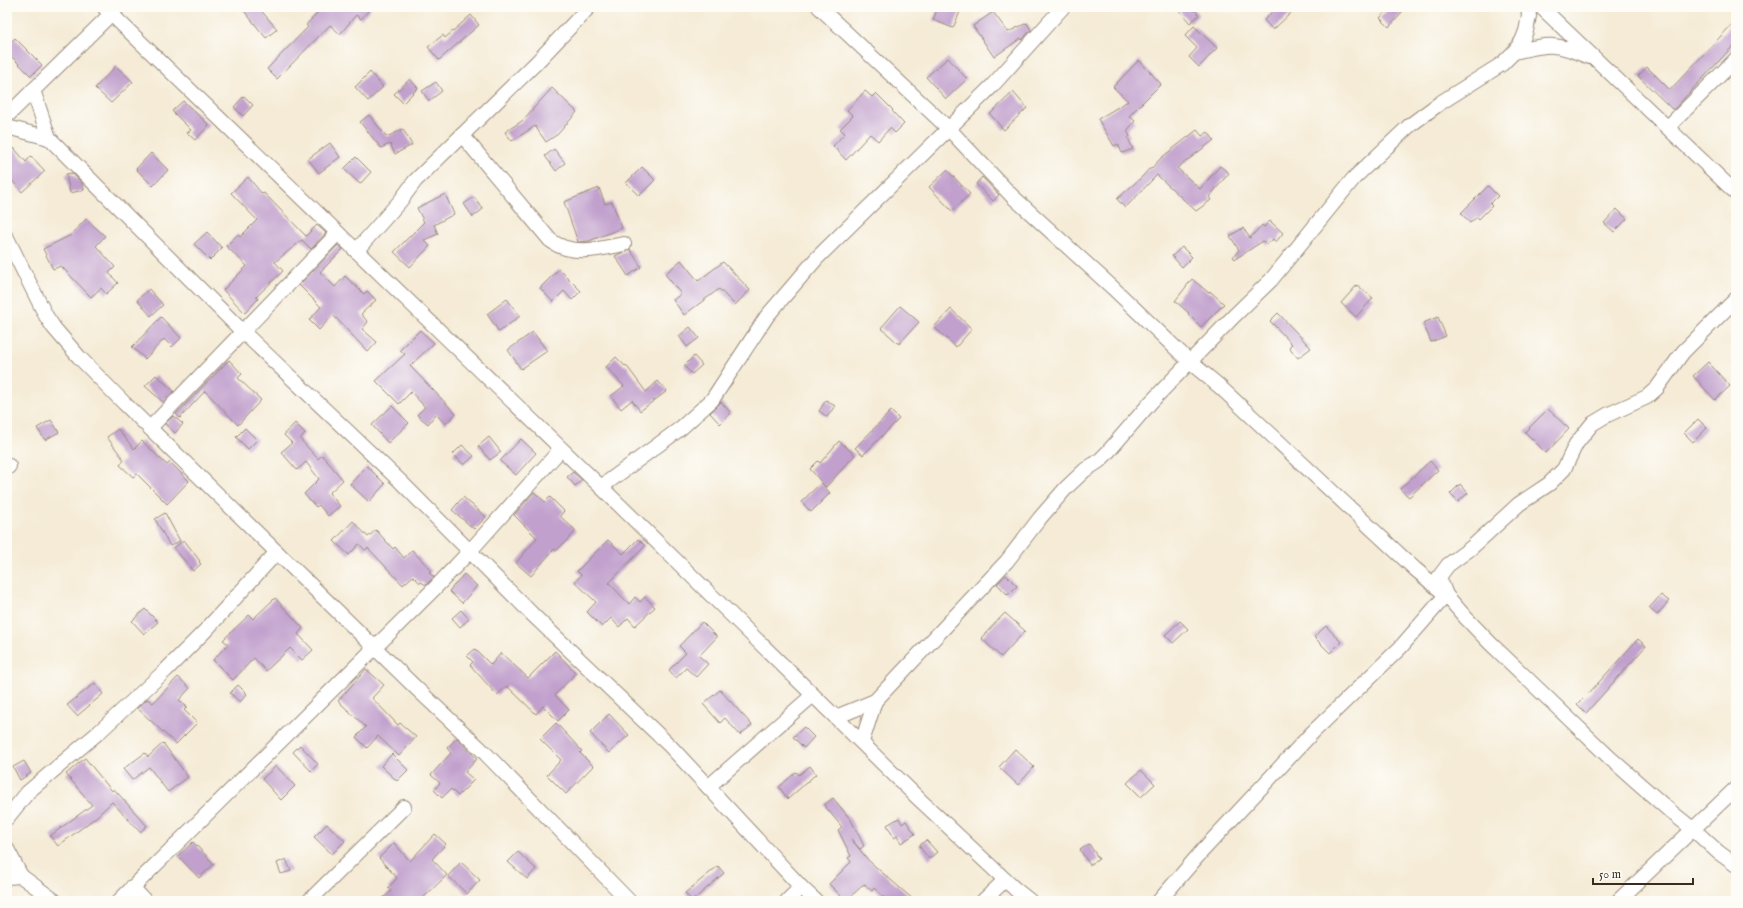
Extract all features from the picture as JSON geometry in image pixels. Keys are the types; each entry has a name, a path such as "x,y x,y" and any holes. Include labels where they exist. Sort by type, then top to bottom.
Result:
{"street":[{"path":"356,251 401,200 415,181 536,63 589,7"},
{"path":"819,7 948,128 1012,196 1415,569 1446,595 1490,643 1610,758 1718,852 1736,865"},
{"path":"601,487 681,428 712,400 767,316 817,258 992,86 1062,7"},
{"path":"836,717 875,701 1002,566 1066,488 1085,470 1107,454 1151,402 1271,280 1354,178 1395,138 1440,103 1502,64 1514,52 1526,31 1529,16 1528,7"},
{"path":"1542,7 1736,194"},
{"path":"7,116 111,9 356,251 601,487 813,695 1005,880 1030,901"},
{"path":"1514,52 1535,47 1556,45 1597,60"},
{"path":"1668,127 1736,60"},
{"path":"33,90 49,138 243,332 321,404 534,616 670,746 801,887 816,901"},
{"path":"7,127 49,138"},
{"path":"462,135 550,240 558,247 566,250 599,250 624,244"},
{"path":"150,428 338,233"},
{"path":"7,238 34,293 54,328 79,357 526,794 629,901"},
{"path":"1446,595 1439,577 1448,565 1471,548 1519,504 1549,484 1564,469 1576,444 1592,424 1607,415 1647,397 1657,388 1683,352 1736,299"},
{"path":"119,901 470,551 561,449"},
{"path":"7,818 28,792 99,732 166,670 205,631 277,552"},
{"path":"1159,901 1203,850 1312,733 1400,648 1446,595"},
{"path":"708,787 813,695"},
{"path":"862,742 875,701"},
{"path":"1618,901 1694,830 1736,788"},
{"path":"309,901 404,807"},
{"path":"7,849 14,876 55,901"},
{"path":"983,901 1005,880"},
{"path":"132,887 145,901"},
{"path":"787,901 801,887"}],"building":[{"path":"241,7 258,7 277,29 266,38"},
{"path":"323,7 372,7 361,19 356,15 340,34 330,25 277,79 267,69 308,27 306,25"},
{"path":"938,7 962,7 953,28 933,20"},
{"path":"1176,7 1192,7 1199,15 1190,23"},
{"path":"1277,7 1297,7 1273,30 1264,20"},
{"path":"1390,7 1395,7 1402,13 1389,27 1380,18"},
{"path":"993,12 1008,32 1027,23 1031,30 1022,40 1021,38 994,57 973,26"},
{"path":"471,15 479,25 439,60 428,47 443,35 445,38"},
{"path":"1736,20 1736,43 1673,110 1638,76 1647,67 1670,90"},
{"path":"1194,26 1217,48 1199,67 1189,57 1197,48 1185,36"},
{"path":"15,38 42,65 31,76 7,52 7,46"},
{"path":"948,58 967,79 946,99 926,77"},
{"path":"1139,60 1161,84 1129,116 1135,121 1127,131 1130,136 1128,138 1133,149 1122,153 1118,144 1114,146 1098,119 1128,101 1113,87"},
{"path":"116,66 133,82 111,103 95,88"},
{"path":"370,72 383,87 368,101 355,87"},
{"path":"410,79 418,88 403,103 394,94"},
{"path":"436,82 442,91 429,101 422,91"},
{"path":"552,88 577,112 558,134 546,142 535,126 512,141 505,132 522,121"},
{"path":"865,91 872,97 876,93 893,110 892,111 904,124 895,133 890,128 878,141 870,134 846,160 833,146 845,133 840,129 853,116 847,110"},
{"path":"1013,92 1027,108 1004,130 990,114"},
{"path":"244,96 253,105 243,116 234,107"},
{"path":"183,101 209,125 195,140 187,133 191,130 172,111"},
{"path":"369,115 387,137 403,129 412,145 395,154 390,144 381,148 360,122"},
{"path":"1197,130 1202,136 1208,132 1214,140 1177,168 1200,189 1220,166 1229,173 1209,197 1211,200 1196,211 1157,175 1125,208 1117,199 1149,169 1151,169 1161,158"},
{"path":"330,143 340,157 319,173 308,159"},
{"path":"14,148 26,162 31,156 45,171 22,192 7,175 7,154"},
{"path":"554,149 565,163 556,171 545,156"},
{"path":"151,153 168,170 153,186 136,169"},
{"path":"356,157 371,172 360,184 344,169"},
{"path":"642,167 655,180 639,196 626,183"},
{"path":"947,170 970,194 952,211 929,187"},
{"path":"72,173 82,183 84,190 70,193 66,174"},
{"path":"248,177 262,194 264,193 306,236 317,225 326,233 311,249 302,240 275,262 283,271 256,297 258,299 245,313 223,290 247,266 226,246 238,234 240,237 257,220 231,193"},
{"path":"982,177 999,195 993,201 976,184"},
{"path":"1488,186 1498,196 1490,204 1492,206 1479,219 1477,217 1470,223 1461,213"},
{"path":"599,188 605,204 612,202 622,228 589,241 578,242 564,202"},
{"path":"445,194 454,214 434,225 438,234 424,240 430,246 410,267 394,252 424,222 417,208"},
{"path":"474,197 483,209 473,217 464,204"},
{"path":"1617,209 1627,219 1614,232 1604,223"},
{"path":"86,219 105,236 96,246 115,267 109,273 118,283 106,294 101,288 91,297 61,266 53,269 43,249 71,235"},
{"path":"1270,221 1283,233 1276,242 1273,239 1267,245 1263,241 1235,259 1233,257 1239,250 1230,236 1243,228 1250,238 1262,225 1264,227"},
{"path":"207,232 222,248 210,260 194,244"},
{"path":"338,245 343,249 320,272 335,287 345,276 364,294 367,291 376,300 361,314 368,322 362,329 377,342 368,352 333,315 319,330 309,320 321,307 299,285"},
{"path":"1182,247 1192,257 1182,267 1172,256"},
{"path":"630,249 641,267 628,276 615,256"},
{"path":"681,260 698,281 723,262 750,290 735,305 719,289 684,315 673,300 681,294 665,274"},
{"path":"559,269 581,291 572,300 564,291 553,302 540,288"},
{"path":"1192,279 1209,293 1210,291 1224,304 1201,327 1188,314 1189,313 1175,301"},
{"path":"1357,285 1373,298 1356,317 1341,303"},
{"path":"149,289 163,305 151,316 137,300"},
{"path":"507,299 520,316 499,332 487,314"},
{"path":"900,306 919,322 899,344 881,328"},
{"path":"951,309 972,329 956,347 934,327"},
{"path":"1278,313 1311,348 1298,358 1289,347 1292,344 1270,321"},
{"path":"161,317 181,338 172,347 164,339 145,359 132,347"},
{"path":"1438,317 1446,336 1431,342 1423,323"},
{"path":"690,327 699,338 687,347 679,336"},
{"path":"420,330 434,343 410,366 456,414 445,424 436,414 428,424 417,415 425,407 411,392 399,404 376,381 405,354 400,350"},
{"path":"533,332 547,351 521,369 508,350"},
{"path":"694,356 702,365 692,374 684,366"},
{"path":"616,357 625,366 626,365 646,392 658,381 667,391 640,411 632,400 621,409 611,396 624,386 606,367"},
{"path":"229,360 242,374 238,378 261,400 238,425 205,391 180,418 176,414"},
{"path":"1708,362 1730,386 1715,400 1693,376"},
{"path":"156,375 174,391 163,402 145,386"},
{"path":"826,400 835,406 827,417 819,411"},
{"path":"721,402 731,413 720,424 710,413"},
{"path":"392,406 409,423 388,443 372,425"},
{"path":"1548,409 1569,429 1546,453 1525,432"},
{"path":"891,411 899,419 863,455 855,448"},
{"path":"173,416 183,424 175,433 165,424"},
{"path":"1698,419 1707,428 1693,442 1684,433"},
{"path":"51,420 59,432 45,440 37,428"},
{"path":"295,423 305,433 300,439 318,459 322,455 343,480 329,493 340,506 328,516 319,505 316,507 304,494 319,479 306,462 297,470 281,452 292,443 284,435"},
{"path":"245,428 257,440 248,449 236,437"},
{"path":"118,429 134,449 142,441 167,465 170,462 189,481 167,504 137,474 133,477 120,465 124,460 107,437"},
{"path":"489,437 501,452 490,460 478,446"},
{"path":"521,439 536,453 516,475 500,461"},
{"path":"839,441 855,455 826,487 810,469 818,461 820,463"},
{"path":"462,445 474,456 464,465 453,454"},
{"path":"1430,461 1438,470 1409,497 1400,489"},
{"path":"367,466 385,484 369,502 350,484"},
{"path":"573,472 582,480 575,486 567,477"},
{"path":"821,483 830,493 811,512 801,502"},
{"path":"1460,484 1468,493 1458,502 1450,494"},
{"path":"534,492 545,502 550,497 564,511 560,516 576,531 556,551 554,549 531,576 516,563 537,538 514,515"},
{"path":"463,497 486,517 474,529 452,510"},
{"path":"165,513 180,541 170,546 155,519"},
{"path":"353,521 368,537 376,530 393,549 395,547 404,558 412,550 432,571 429,573 434,577 426,585 421,582 420,583 413,576 403,585 368,548 365,550 359,544 349,555 334,541"},
{"path":"638,539 645,546 609,583 629,604 635,597 640,602 645,597 655,607 635,626 628,618 619,627 611,618 602,627 587,612 596,602 575,582 581,575 577,571 608,540 623,554"},
{"path":"184,540 201,564 193,571 174,548"},
{"path":"464,574 477,586 462,603 449,591"},
{"path":"1006,575 1017,586 1008,595 997,584"},
{"path":"1661,595 1669,601 1657,615 1649,608"},
{"path":"275,598 303,628 298,634 313,650 302,660 290,648 266,671 254,658 233,680 213,660 228,644 223,640 249,615 253,619"},
{"path":"145,609 158,622 144,634 132,621"},
{"path":"461,610 469,619 460,627 452,618"},
{"path":"1005,613 1025,631 1001,657 981,638"},
{"path":"1180,621 1188,629 1173,643 1165,635"},
{"path":"702,622 717,637 699,656 708,664 696,677 686,668 676,678 669,670 686,653 679,646"},
{"path":"1326,626 1341,642 1330,653 1314,637"},
{"path":"1638,639 1646,646 1586,713 1577,704 1589,693"},
{"path":"475,649 491,665 501,653 528,678 555,651 576,673 555,695 569,710 558,721 543,706 536,714 507,686 497,695 470,665 473,662 467,656"},
{"path":"366,669 384,685 372,698 398,725 400,723 416,737 399,756 378,736 367,748 356,737 366,727 338,701"},
{"path":"178,677 190,688 179,700 187,707 184,710 197,723 176,744 137,708 147,699 153,703"},
{"path":"95,683 103,694 77,716 67,705"},
{"path":"238,685 247,694 240,702 230,693"},
{"path":"720,690 752,725 740,735 725,718 720,723 703,704"},
{"path":"609,714 629,735 609,753 590,733"},
{"path":"556,723 582,751 580,753 593,766 566,794 547,775 561,760 540,739"},
{"path":"804,727 814,737 804,748 793,737"},
{"path":"457,738 477,759 465,772 474,780 458,796 451,789 442,798 434,790 440,783 431,775 451,753 447,748"},
{"path":"163,743 188,777 168,792 149,767 132,780 123,769 145,753 148,757"},
{"path":"300,745 318,764 311,771 293,752"},
{"path":"1015,749 1034,767 1018,785 999,767"},
{"path":"392,754 408,770 397,781 381,766"},
{"path":"85,758 112,791 114,789 147,826 140,832 112,802 95,818 58,846 50,836 92,805 66,774"},
{"path":"24,761 31,773 20,780 13,767"},
{"path":"276,766 295,786 281,800 262,779"},
{"path":"810,766 816,774 788,799 779,787 796,772 799,775"},
{"path":"1141,770 1155,784 1141,797 1127,783"},
{"path":"833,798 851,820 864,846 860,849 851,839 869,861 915,901 888,901 874,888 872,891 864,884 846,901 829,884 851,862 848,858 851,856 838,830 842,827 824,805"},
{"path":"899,818 902,824 906,821 915,834 901,843 897,836 894,838 887,825"},
{"path":"327,824 345,841 332,854 314,837"},
{"path":"435,834 446,844 432,859 447,875 420,901 380,901 391,891 388,888 397,878 379,858 394,843 410,861"},
{"path":"926,840 937,852 929,859 919,846"},
{"path":"193,842 214,864 199,878 178,856"},
{"path":"1089,844 1099,859 1090,865 1080,850"},
{"path":"518,852 536,869 527,879 508,862"},
{"path":"286,859 291,871 281,874 277,863"},
{"path":"461,862 480,880 467,894 448,876"},
{"path":"718,866 724,873 692,901 685,893"}]}
